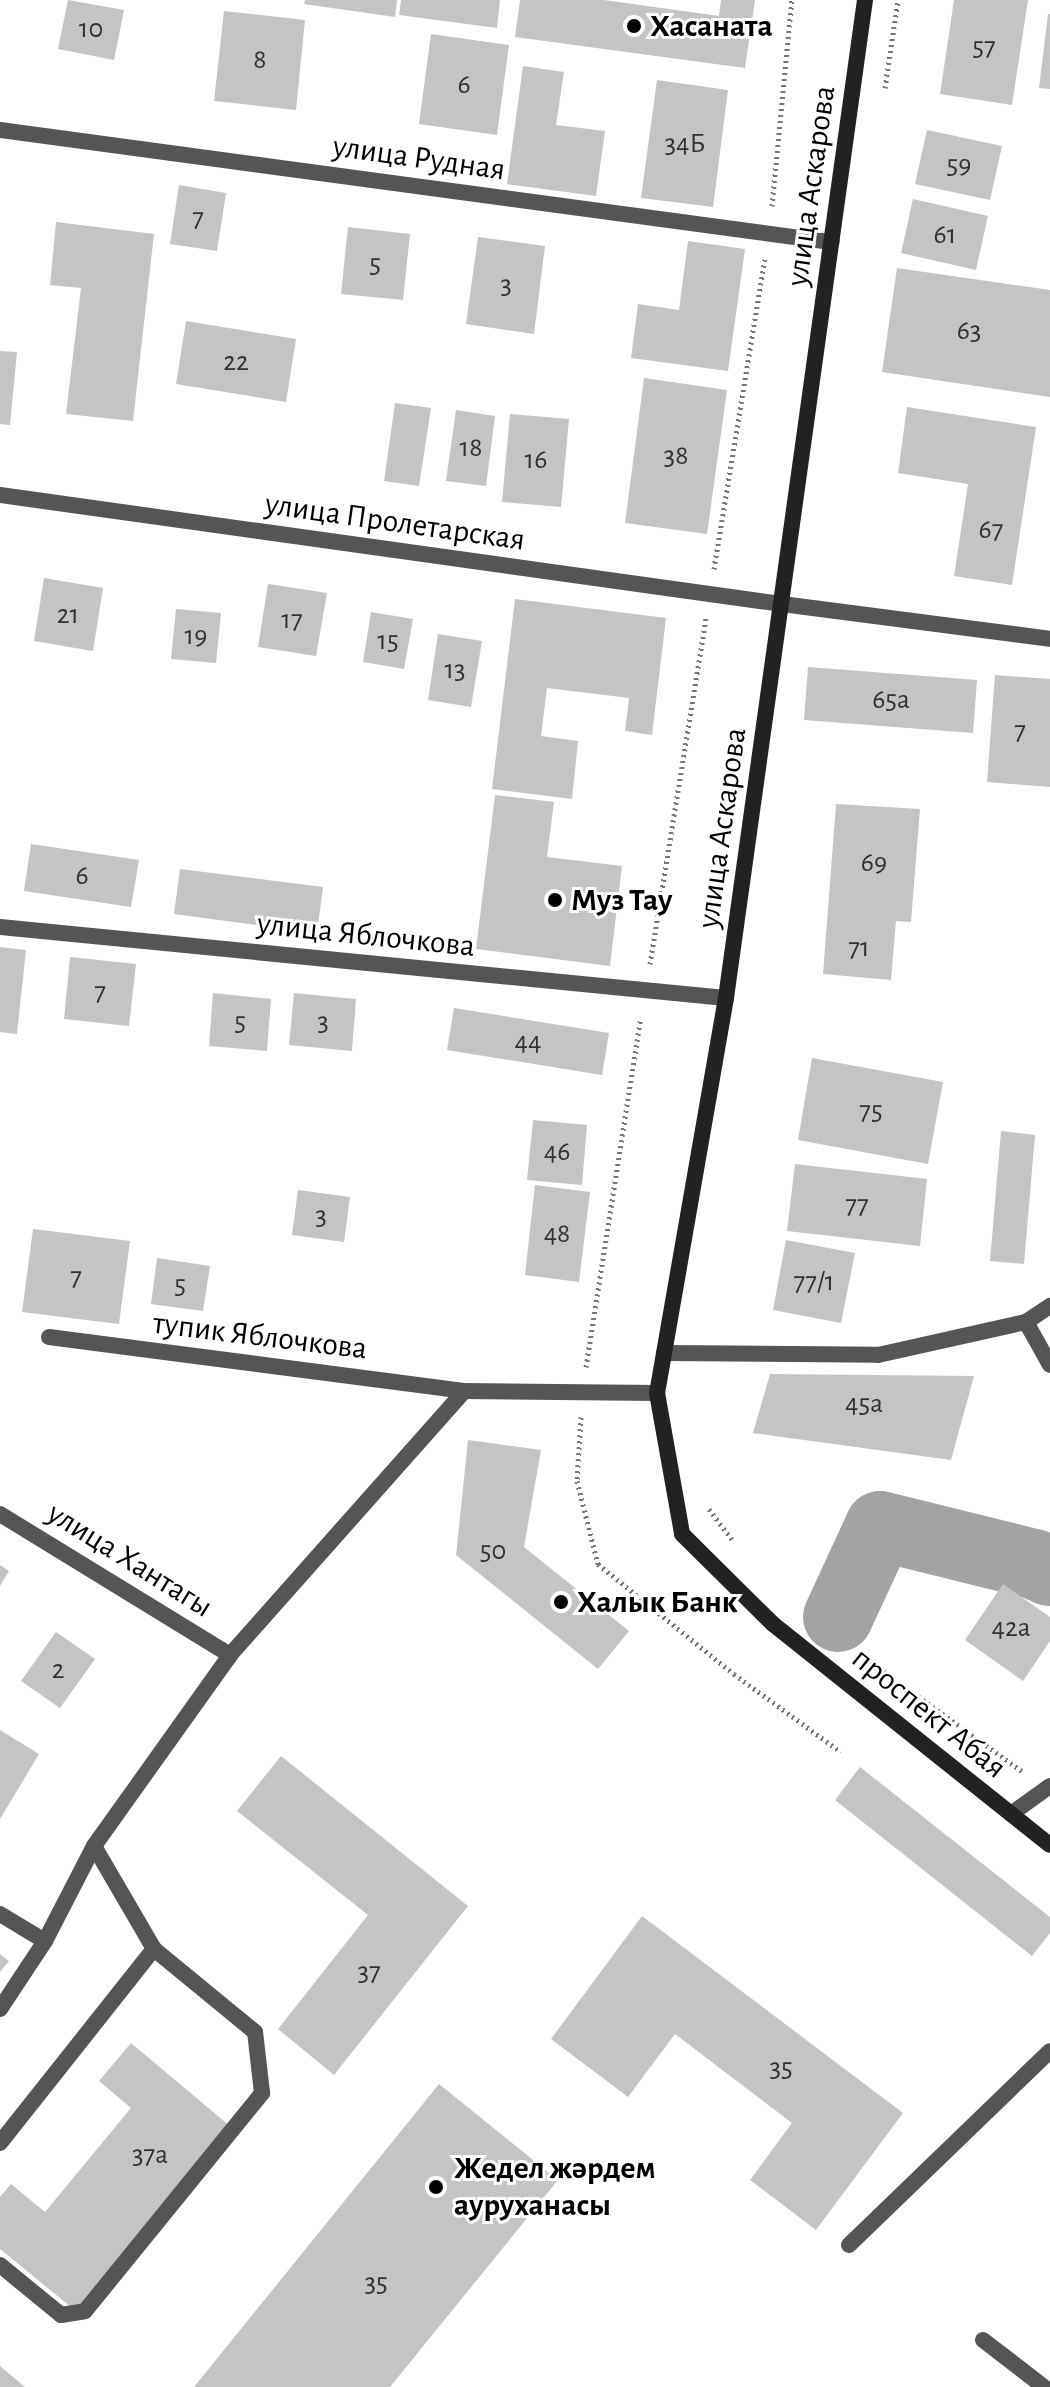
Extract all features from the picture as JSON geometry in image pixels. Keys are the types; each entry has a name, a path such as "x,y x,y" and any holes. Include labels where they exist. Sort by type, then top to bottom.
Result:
{"main road":[{"name":"улица Аскарова","path":"773,1624 682,1534 657,1393 726,998 865,0"},
{"name":"проспект Абая","path":"773,1624 1050,1845"}],"street":[{"name":"улица Рудная","path":"0,130 831,242"},
{"name":"улица Пролетарская","path":"0,495 1050,639"},
{"name":"улица Яблочкова","path":"0,927 726,998"},
{"path":"664,1353 878,1355 1026,1322 1050,1306"},
{"path":"1026,1322 1050,1365"},
{"name":"тупик Яблочкова","path":"49,1337 464,1391 657,1393"},
{"path":"0,2009 45,1941 94,1846 230,1655 464,1391"},
{"name":"улица Хантагы","path":"0,1514 230,1655"},
{"path":"1011,1814 1048,1787"},
{"path":"0,2265 61,2315 85,2311 262,2093 255,2032 154,1949 94,1846"},
{"path":"0,1914 45,1941"},
{"path":"0,2143 154,1949"},
{"path":"849,2245 1050,2051"},
{"path":"983,2340 1044,2387"}],"path":[{"path":"792,0 769,234 582,1392 577,1481 598,1564 734,1674 841,1752"},
{"path":"706,1500 711,1515 741,1550"},
{"path":"877,1667 1048,1787"}],"building":[{"path":"68,0 124,10 114,60 58,49"},
{"path":"305,0 397,0 395,17 304,4"},
{"path":"401,0 500,0 497,28 399,15"},
{"name":"Хасаната","path":"520,0 604,0 719,16 721,0 755,0 745,68 515,37"},
{"path":"954,0 1028,0 1012,105 940,94"},
{"path":"224,11 305,20 296,110 214,101"},
{"path":"1050,14 1050,89 1039,88"},
{"path":"431,34 509,45 497,135 419,124"},
{"path":"523,66 564,72 556,125 605,131 596,196 507,184"},
{"path":"657,80 728,90 713,207 641,198"},
{"path":"927,130 1002,146 990,200 915,184"},
{"path":"179,185 226,193 217,251 170,244"},
{"path":"913,199 988,216 976,270 901,253"},
{"path":"56,222 154,234 133,421 66,414 81,288 50,285"},
{"path":"348,227 410,234 403,300 341,294"},
{"path":"478,237 545,246 534,334 466,324"},
{"path":"688,241 745,249 728,371 631,358 638,304 679,310"},
{"path":"897,268 1050,290 1050,397 882,372"},
{"path":"186,321 296,339 286,402 176,384"},
{"path":"0,351 17,352 10,425 0,424"},
{"path":"644,378 727,390 707,534 625,523"},
{"path":"395,403 431,408 419,486 384,481"},
{"path":"907,407 1036,427 1012,585 954,576 968,484 898,473"},
{"path":"456,410 495,416 486,486 446,481"},
{"path":"510,414 569,419 561,507 502,502"},
{"path":"44,578 103,588 93,651 34,641"},
{"path":"268,584 327,593 316,656 258,647"},
{"path":"515,599 666,618 652,735 625,731 629,698 547,688 541,736 578,741 572,799 492,789"},
{"path":"176,609 221,613 216,663 171,659"},
{"path":"371,612 413,619 404,669 363,662"},
{"path":"438,634 482,641 471,707 428,700"},
{"path":"808,667 977,680 973,733 804,720"},
{"path":"995,675 1050,679 1050,787 987,782"},
{"path":"495,795 554,802 547,857 622,866 610,966 476,949"},
{"path":"836,804 920,809 911,922 896,921 891,980 823,974"},
{"path":"31,844 139,860 131,907 24,891"},
{"path":"180,869 323,887 317,933 174,914"},
{"path":"0,947 26,950 17,1034 0,1032"},
{"path":"70,957 136,964 129,1026 64,1019"},
{"path":"213,993 271,999 267,1051 209,1046"},
{"path":"294,993 356,999 352,1051 289,1045"},
{"path":"454,1008 609,1033 602,1075 447,1050"},
{"path":"812,1058 943,1082 928,1164 798,1140"},
{"path":"533,1120 587,1125 582,1185 527,1180"},
{"path":"1001,1131 1035,1135 1024,1264 990,1261"},
{"path":"795,1164 927,1179 920,1246 787,1231"},
{"path":"535,1185 590,1192 579,1282 525,1275"},
{"path":"298,1190 350,1197 344,1242 292,1235"},
{"path":"33,1229 130,1241 119,1324 22,1312"},
{"path":"786,1240 855,1253 841,1323 773,1310"},
{"path":"157,1258 210,1266 203,1311 151,1304"},
{"path":"770,1374 974,1376 951,1460 753,1433"},
{"path":"468,1440 541,1450 524,1547 629,1631 598,1669 456,1555"},
{"path":"0,1565 9,1571 0,1586"},
{"path":"1003,1584 1050,1617 1050,1641 1023,1681 965,1640"},
{"path":"56,1632 95,1659 60,1708 21,1681"},
{"path":"0,1730 39,1754 0,1819"},
{"path":"281,1756 468,1906 334,2075 278,2029 368,1915 237,1811"},
{"path":"860,1767 1050,1917 1050,1933 1032,1956 835,1800"},
{"path":"642,1916 903,2113 816,2230 750,2180 792,2123 675,2034 628,2097 551,2039"},
{"path":"0,1954 9,1961 0,1972"},
{"path":"131,2043 231,2127 77,2312 0,2249 0,2197 11,2184 45,2212 131,2108 99,2081"},
{"path":"439,2084 558,2180 390,2387 194,2387"},
{"path":"0,2366 25,2387 0,2387"}],"waterway":[{"path":"838,1617 880,1526 1034,1564 1050,1571"}],"place":[{"name":"Хасаната","path":"634,26"},
{"name":"Муз Тау","path":"555,900"},
{"name":"Халык Банк","path":"561,1602"},
{"name":"Жедел жәрдем ауруханасы","path":"436,2187"}]}
